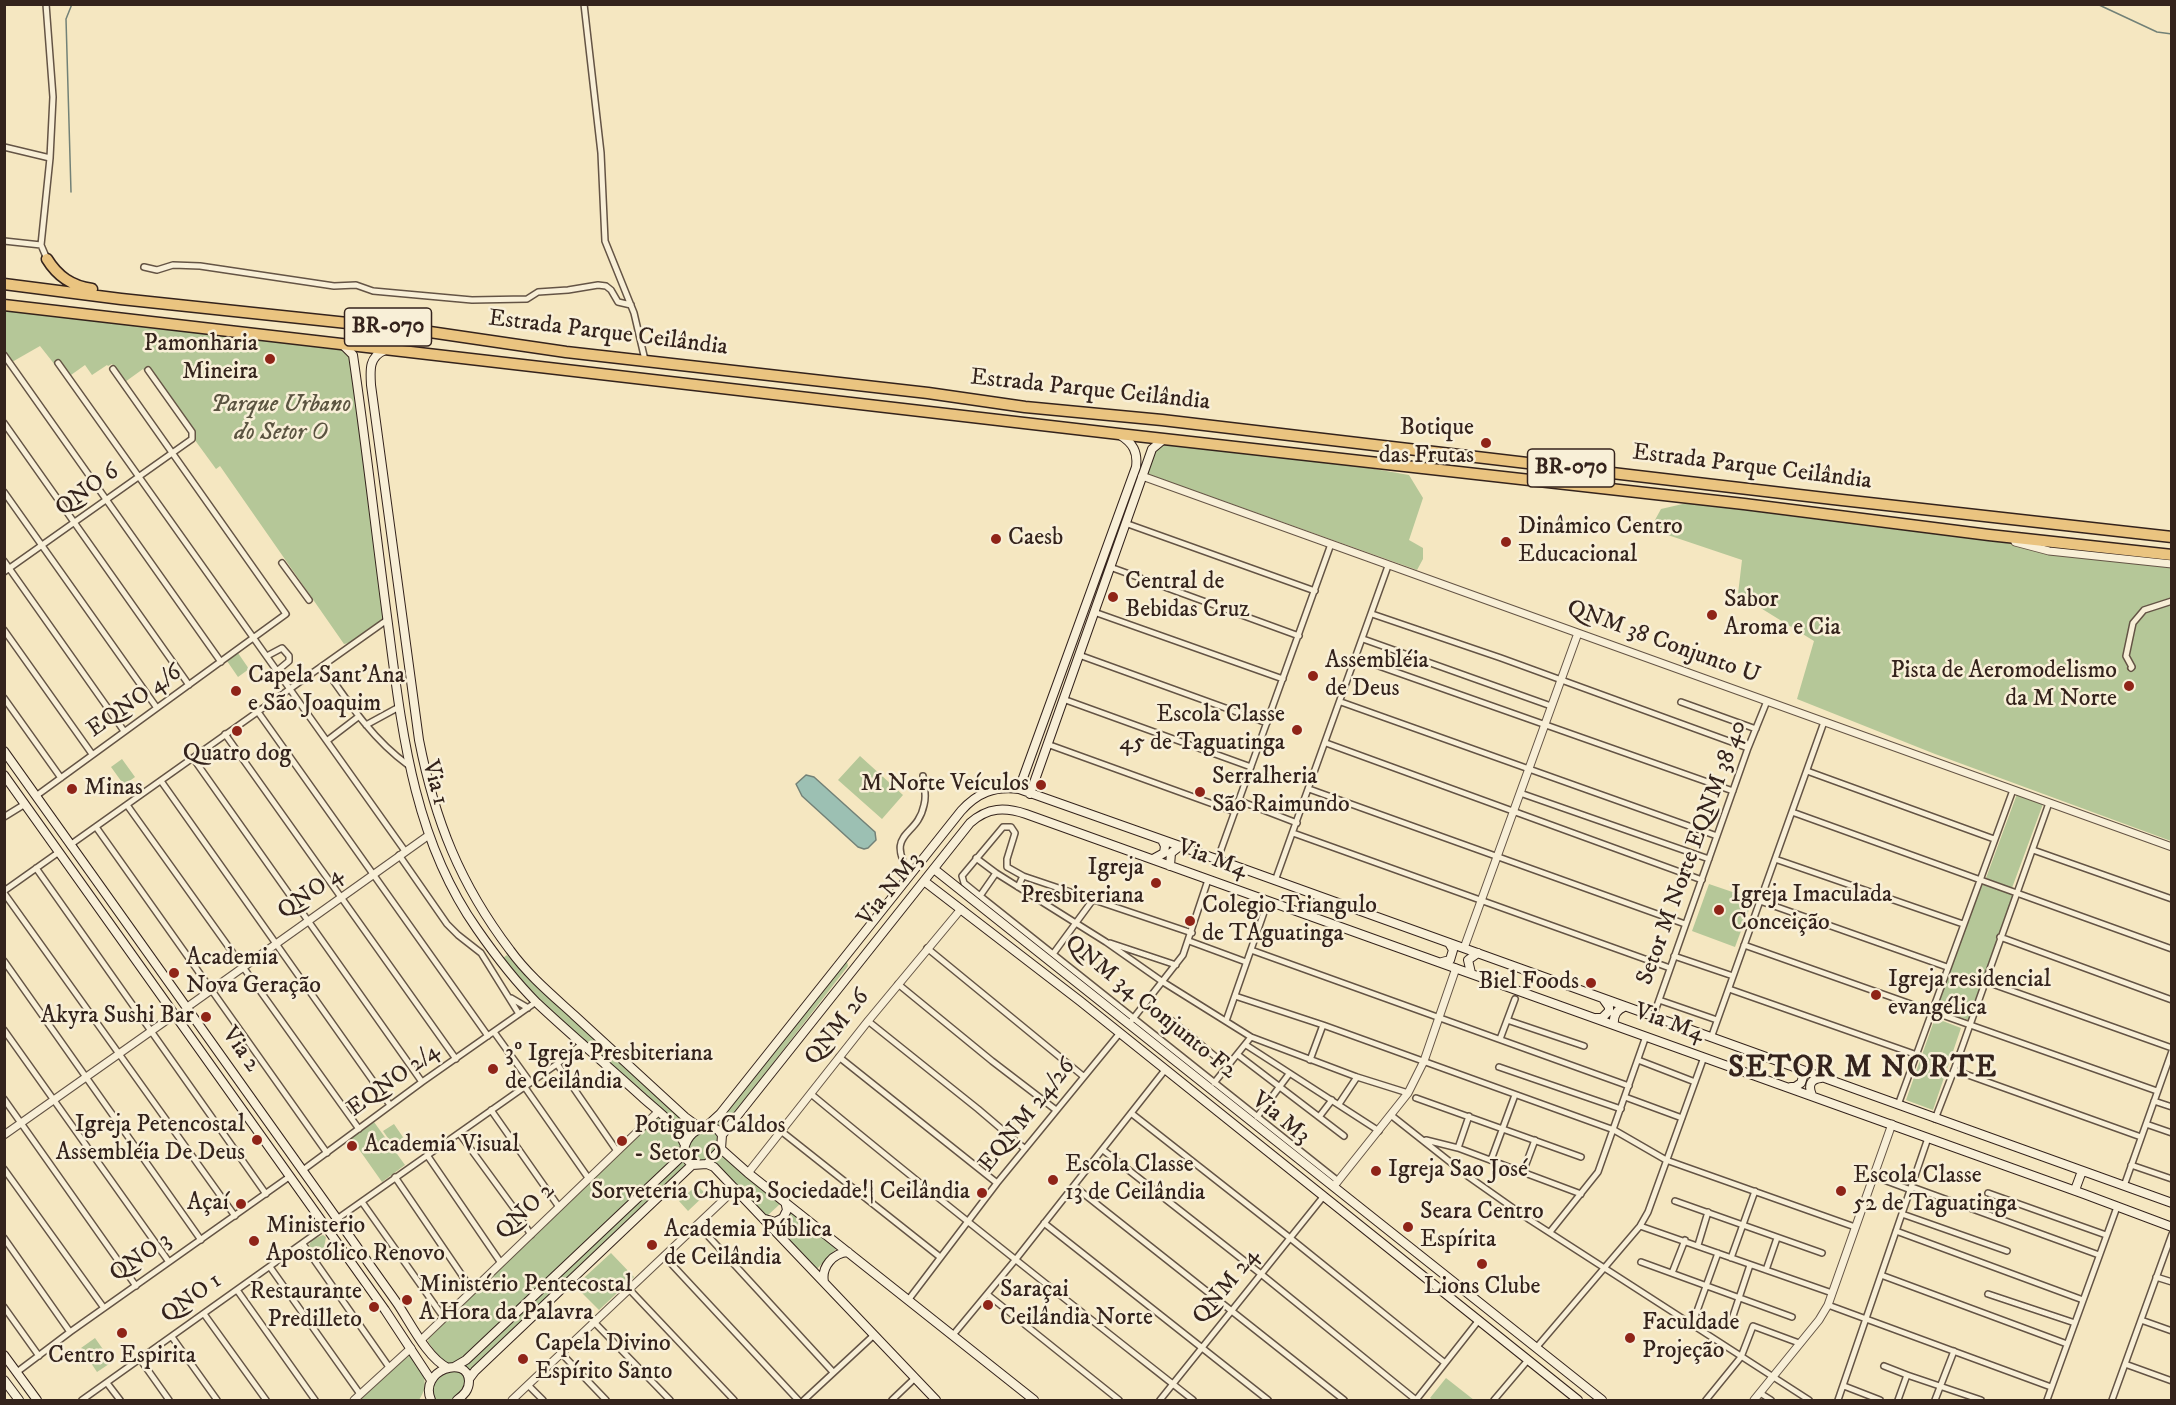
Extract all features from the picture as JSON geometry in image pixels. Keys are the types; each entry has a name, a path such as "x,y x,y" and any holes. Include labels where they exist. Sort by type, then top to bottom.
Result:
{"highway":[{"path":"48,259 54,270 72,284 146,297 156,303"},
{"name":"Estrada Parque Ceilândia","path":"4,284 156,303 412,330 566,352 928,393 980,401 2172,537"},
{"path":"119,318 115,308 121,299"},
{"name":"Estrada Parque Ceilândia","path":"4,305 1744,504 1989,535 2158,553 2172,552"},
{"path":"638,378 647,372 645,360"},
{"path":"978,417 973,409 974,405 980,401"},
{"path":"1390,464 1400,456 1394,447"},
{"path":"1744,504 1740,499 1740,494 1748,488"},
{"path":"2159,535 2172,542"}],"main road":[{"name":"Via 1","path":"342,344 353,354 404,740 408,765 429,835 453,888 488,945 501,961 536,1002 658,1112 681,1135 684,1143"},
{"name":"Via 1","path":"387,350 374,357 370,371 413,701 428,784 442,831 459,869 511,952 536,980 676,1108 704,1126"},
{"path":"1030,794 1110,567 1141,471 1136,452 1119,434"},
{"path":"1019,789 1141,471 1154,445 1165,439"},
{"path":"376,540 383,536 392,539"},
{"path":"404,740 409,746 413,746 416,742 411,710 413,701"},
{"name":"Via 2","path":"4,751 303,1170 421,1340 439,1363 464,1371 469,1379"},
{"path":"1029,761 1040,765"},
{"name":"Via 2","path":"4,776 385,1310 431,1380"},
{"name":"Via NM3","path":"704,1126 715,1120 968,804 985,792 1006,788 1019,789 1030,794"},
{"name":"Via M4","path":"1030,794 2172,1203"},
{"name":"Via NM3","path":"722,1135 976,817 992,810 1006,808 1153,860"},
{"path":"950,825 952,835 958,837"},
{"path":"1153,860 1164,853 1165,846 1162,840"},
{"path":"935,844 941,843 947,851"},
{"path":"1170,866 1171,853 1180,846"},
{"name":"Via M4","path":"1153,860 1812,1095 2172,1227"},
{"name":"Via M3","path":"934,868 1088,991 1131,1021 1322,1178 1336,1183 1379,1222 1602,1401"},
{"path":"924,881 1080,1001 1578,1401"},
{"path":"945,897 946,888 954,884"},
{"path":"482,909 483,918 499,941 496,947 488,945"},
{"path":"108,920 117,921 120,913"},
{"path":"116,933 129,926"},
{"path":"1440,962 1450,960 1452,957 1453,950 1448,942"},
{"path":"854,945 855,950 865,954"},
{"path":"1471,973 1468,960 1478,953"},
{"path":"501,961 502,955 509,954 525,973 536,980"},
{"path":"843,960 850,958 853,969"},
{"path":"1080,1001 1080,993 1088,991"},
{"path":"1596,1018 1602,1018 1609,1011 1604,1000"},
{"path":"1614,1025 1614,1016 1620,1006"},
{"path":"1789,1087 1796,1087 1801,1083 1803,1077 1799,1070"},
{"path":"1174,1078 1193,1088 1212,1103 1218,1101 1218,1094"},
{"path":"1812,1095 1809,1086 1811,1082 1814,1079 1823,1078"},
{"path":"245,1114 256,1111 257,1107"},
{"path":"254,1126 257,1121 265,1119"},
{"path":"423,1401 430,1396 431,1380 442,1370 466,1360 683,1155 684,1143 691,1134 704,1126 718,1130 722,1135 721,1149 707,1164"},
{"path":"721,1149 1034,1401"},
{"path":"1278,1161 1278,1155 1284,1150 1304,1168 1322,1178"},
{"path":"683,1155 692,1166"},
{"path":"469,1401 467,1390 469,1379 692,1166 707,1164 714,1167 764,1218 936,1401"},
{"path":"2075,1190 2082,1171"},
{"path":"764,1218 772,1222 781,1220 787,1210 784,1201"},
{"path":"1337,1208 1355,1217 1371,1231 1379,1229 1379,1222"},
{"path":"824,1282 823,1272 827,1265 836,1255 848,1252"},
{"path":"1437,1287 1437,1280 1443,1279 1465,1296 1481,1304"},
{"path":"385,1310 395,1309 397,1303"},
{"path":"394,1324 396,1319 406,1316"},
{"path":"4,1355 37,1401"},
{"path":"1529,1361 1574,1391 1580,1390 1581,1383"},
{"path":"5,1380 20,1401"},
{"path":"457,1401 467,1390"},
{"path":"1021,1390 1026,1401"}],"street":[{"path":"46,4 53,97 50,158 41,245 48,259"},
{"path":"584,4 602,161 605,241 631,305 645,360"},
{"path":"4,147 50,158"},
{"path":"4,241 41,245"},
{"path":"144,267 158,270 173,265 200,266 334,286 356,285 373,291 472,300 527,299 538,292 598,285 606,286 611,290 618,302 631,305"},
{"path":"4,355 221,662"},
{"path":"58,363 328,740 447,924 481,953 519,1014"},
{"path":"113,369 172,453"},
{"name":"QNO 6","path":"7,570 192,439 192,432 148,370"},
{"path":"4,423 189,685"},
{"name":"EQNO 4/6","path":"36,796 286,614 172,453"},
{"name":"QNM 38 Conjunto U","path":"1141,471 1388,566 2172,846"},
{"path":"4,492 157,708"},
{"path":"1125,523 1315,591"},
{"path":"1989,535 2049,551 2172,564"},
{"path":"1217,861 1331,544"},
{"path":"4,561 7,570 124,731"},
{"path":"282,563 309,600"},
{"path":"1275,880 1326,744 1388,566"},
{"path":"1110,567 1299,636"},
{"path":"2131,668 2126,656 2133,623 2144,610 2172,602"},
{"path":"1094,612 1283,679"},
{"path":"1372,614 1748,748"},
{"path":"70,845 387,620"},
{"path":"4,630 92,754"},
{"path":"1464,948 1578,633"},
{"path":"1363,639 1551,705"},
{"path":"267,656 282,648 289,656 289,661 277,670"},
{"path":"1078,655 1267,723"},
{"path":"1356,658 1734,791"},
{"path":"323,666 358,717 384,746 408,765"},
{"path":"4,698 62,778"},
{"path":"1063,699 1251,767"},
{"name":"Setor M Norte EQNM 38 40","path":"1653,1017 1748,748 1767,701"},
{"path":"1341,702 1717,836"},
{"path":"1681,702 1756,729"},
{"path":"366,725 399,707"},
{"path":"258,712 488,1036"},
{"path":"328,740 358,717"},
{"path":"1711,1038 1824,722"},
{"path":"225,734 456,1059"},
{"path":"1047,744 1235,812"},
{"path":"1326,744 1702,880"},
{"path":"193,758 422,1082"},
{"path":"1807,771 1994,838"},
{"path":"910,875 901,859 900,843 923,808 926,794 923,776"},
{"path":"161,781 390,1105"},
{"path":"1309,789 1685,924"},
{"path":"1898,1105 2013,790"},
{"path":"1520,794 1709,859"},
{"path":"1239,801 1297,823"},
{"path":"1935,1119 2049,803"},
{"path":"4,817 25,804"},
{"path":"127,805 359,1129"},
{"path":"1792,812 2172,949"},
{"path":"96,827 327,1153"},
{"path":"1191,933 1092,901 1023,876 1009,868 1006,864 1015,837 1011,827 1003,827 999,830 976,858 1106,942 1163,982 1251,1037 1408,1094"},
{"path":"1293,832 1670,968"},
{"name":"QNO 4","path":"186,1008 243,965 429,835"},
{"path":"2033,850 2172,899"},
{"path":"59,852 4,892 235,1216"},
{"name":"QNM 34 Conjunto F2","path":"976,858 962,879 964,883 1053,954 1131,1021 1214,1083 1336,1183"},
{"path":"1775,859 1963,924"},
{"path":"36,868 266,1194"},
{"path":"980,896 996,873"},
{"path":"1018,887 1023,876"},
{"path":"1131,1021 1183,955 1208,880"},
{"path":"1053,954 1092,901"},
{"path":"1226,1021 1268,901"},
{"path":"1760,901 1947,968"},
{"name":"QNM 26","path":"748,1173 868,1021 961,909"},
{"path":"2000,938 2172,999"},
{"path":"1189,941 1246,962"},
{"path":"1106,942 1176,965"},
{"path":"1744,945 2157,1091"},
{"path":"927,948 1083,1076"},
{"path":"1251,950 1629,1086"},
{"path":"1674,956 1733,976"},
{"path":"4,961 201,1240"},
{"path":"1336,1183 1408,1094 1441,1018 1456,968"},
{"path":"1984,981 2172,1050 2124,1186"},
{"path":"898,984 1056,1110"},
{"path":"1729,989 1917,1055"},
{"path":"1235,996 1323,1025 1614,1130 1666,1160 1855,1227"},
{"path":"508,997 528,1008"},
{"path":"1500,1039 1515,999"},
{"path":"1659,1000 1717,1020"},
{"name":"EQNO 2/4","path":"303,1170 390,1105 536,1002"},
{"path":"4,1135 174,1015"},
{"path":"1171,1020 1228,1067"},
{"path":"1507,1020 1584,1046"},
{"path":"868,1021 1025,1149"},
{"path":"1310,1060 1323,1025"},
{"path":"4,1030 169,1262"},
{"path":"494,1032 530,1082"},
{"name":"EQNM 24/26","path":"909,1299 997,1183 1119,1034"},
{"path":"1550,1232 1598,1172 1646,1036"},
{"path":"1214,1083 1251,1037"},
{"path":"337,1219 557,1064 583,1043"},
{"path":"1246,1045 1379,1131"},
{"path":"1238,1055 1344,1136"},
{"path":"839,1057 997,1183"},
{"path":"1536,1348 1640,1226 1651,1208 1704,1057"},
{"path":"1638,1060 1695,1082"},
{"path":"557,1064 618,1150"},
{"path":"1499,1067 1621,1109"},
{"path":"953,1335 988,1295 1165,1070"},
{"path":"1954,1070 2141,1137"},
{"path":"1257,1117 1289,1074"},
{"path":"1339,1104 1357,1077"},
{"path":"524,1086 589,1179"},
{"path":"811,1094 967,1222 1193,1401"},
{"path":"1491,1160 1515,1095"},
{"path":"1625,1097 1682,1118"},
{"path":"1416,1098 1581,1157"},
{"path":"4,1099 136,1286"},
{"path":"1319,1117 1332,1100"},
{"path":"2154,1101 2172,1107"},
{"path":"491,1110 559,1207"},
{"name":"QNO 2","path":"421,1340 658,1112"},
{"path":"1131,1113 1445,1363"},
{"path":"1392,1116 1469,1177 1603,1268 1809,1401"},
{"path":"1458,1148 1469,1116"},
{"path":"2146,1124 2172,1133"},
{"path":"1754,1401 1819,1320 1828,1305 1892,1125"},
{"path":"781,1131 940,1257"},
{"path":"459,1132 531,1235"},
{"path":"1422,1138 1458,1148 1581,1194"},
{"path":"1838,1401 1928,1138"},
{"path":"1523,1172 1535,1140"},
{"path":"1102,1150 1417,1399 1425,1401"},
{"path":"427,1155 501,1263"},
{"path":"2131,1166 2172,1179"},
{"path":"4,1169 104,1308"},
{"path":"1873,1176 2099,1255"},
{"name":"QNO 3","path":"17,1372 289,1177"},
{"path":"395,1177 472,1290"},
{"path":"1074,1186 1344,1401"},
{"path":"512,1401 735,1189"},
{"path":"1731,1258 1755,1191"},
{"path":"1988,1193 2106,1235"},
{"name":"QNM 24","path":"1160,1401 1323,1197"},
{"path":"1676,1201 1822,1253"},
{"path":"362,1202 444,1318"},
{"path":"2047,1401 2117,1207"},
{"path":"1698,1245 1708,1212"},
{"path":"1902,1214 2007,1251"},
{"path":"1044,1223 1268,1401"},
{"path":"698,1225 833,1372"},
{"path":"1640,1226 1832,1293"},
{"name":"QNO 1","path":"82,1401 325,1227"},
{"path":"1896,1231 2083,1300"},
{"path":"2112,1401 2172,1234"},
{"path":"4,1238 70,1332"},
{"path":"1766,1270 1777,1238"},
{"path":"1672,1273 1684,1240"},
{"path":"303,1244 389,1367"},
{"path":"1692,1324 1718,1253"},
{"path":"2164,1254 2172,1257"},
{"path":"664,1256 798,1401"},
{"path":"1641,1262 1792,1317"},
{"path":"1730,1325 1750,1264"},
{"path":"270,1267 360,1394"},
{"path":"1881,1275 2067,1344"},
{"path":"2156,1277 2172,1282"},
{"path":"629,1289 735,1401"},
{"path":"237,1290 315,1401"},
{"path":"1988,1294 2075,1323"},
{"path":"988,1295 1119,1401"},
{"path":"1828,1305 2051,1387"},
{"path":"4,1307 39,1356"},
{"path":"204,1314 266,1401"},
{"path":"1417,1399 1479,1320"},
{"path":"2141,1320 2172,1331"},
{"path":"594,1322 670,1401"},
{"path":"1706,1401 1741,1357 1753,1326 1799,1343"},
{"path":"804,1401 874,1335"},
{"path":"172,1337 217,1401"},
{"path":"354,1401 411,1348"},
{"path":"1935,1401 1954,1351"},
{"path":"561,1353 606,1401"},
{"path":"140,1359 169,1401"},
{"path":"1494,1401 1529,1361"},
{"path":"2125,1364 2172,1381"},
{"path":"1884,1366 1981,1401"},
{"path":"1898,1401 1907,1375"},
{"path":"892,1401 914,1379"},
{"path":"107,1383 120,1401"},
{"path":"528,1385 543,1401"},
{"path":"1844,1386 1880,1401"},
{"path":"1760,1393 1771,1401"}],"green space":[{"name":"Parque Urbano do Setor O","path":"4,310 340,349 350,354 383,619 349,643 344,644 220,466 216,469 143,369 125,382 112,364 92,375 85,365 71,375 60,361 55,365 40,346 12,362 5,350"},
{"path":"1165,445 1363,467 1409,475 1423,498 1409,540 1423,548 1423,559 1417,570 1148,474 1155,452"},
{"path":"1687,503 2014,544 2171,567 2171,841 1935,754 1797,699 1814,641 1738,594 1742,560 1650,529 1661,509"},
{"path":"238,653 249,669 238,677 227,661"},
{"path":"860,756 903,795 882,819 838,780"},
{"path":"122,759 135,777 124,785 111,767"},
{"path":"2017,794 2043,804 2012,888 1986,878"},
{"path":"1709,884 1753,899 1735,947 1692,931"},
{"path":"1982,884 2013,895 1969,1020 1947,1013 1950,1001 1946,1000 1943,1011 1936,1008"},
{"path":"507,955 524,974 693,1127 686,1133 541,1001 507,964 503,958"},
{"path":"844,962 847,962 848,966 723,1128 716,1123"},
{"path":"1935,1018 1961,1028 1933,1110 1906,1100"},
{"path":"658,1117 673,1128 679,1137 679,1155 460,1361 448,1364 440,1358 428,1342 429,1337"},
{"path":"374,1122 405,1165 382,1182 351,1138"},
{"path":"394,1124 407,1143 397,1151 383,1131"},
{"path":"710,1129 719,1135 715,1151 703,1161 691,1160 688,1150 691,1142 699,1133"},
{"path":"722,1156 778,1200 780,1204 767,1216 714,1164"},
{"path":"682,1160 687,1167 470,1372 464,1365"},
{"path":"697,1185 706,1194 688,1211 679,1201"},
{"path":"792,1211 837,1248 816,1270 776,1227"},
{"path":"323,1235 326,1237 324,1248 317,1258 309,1245 312,1240"},
{"path":"611,1253 634,1277 599,1310 575,1286"},
{"path":"95,1338 112,1362 97,1372 81,1348"},
{"path":"413,1354 425,1382 423,1394 419,1400 359,1400 404,1358"},
{"path":"452,1371 463,1375 465,1383 463,1388 451,1400 436,1400 432,1395 435,1383 440,1377"},
{"path":"1446,1378 1474,1400 1433,1400 1430,1398"}],"water":[{"path":"806,775 814,777 875,832 876,840 868,848 858,847 802,796 796,784"}],"waterway":[{"path":"71,192 66,19 72,4"},
{"path":"2097,4 2157,32 2172,34"}],"place":[{"name":"Pamonharia Mineira","path":"270,359"},
{"name":"Botique das Frutas","path":"1486,443"},
{"name":"Caesb","path":"996,539"},
{"name":"Dinâmico Centro Educacional","path":"1506,542"},
{"name":"Central de Bebidas Cruz","path":"1113,597"},
{"name":"Sabor Aroma e Cia","path":"1712,615"},
{"name":"Assembléia de Deus","path":"1313,676"},
{"name":"Pista de Aeromodelismo da M Norte","path":"2129,686"},
{"name":"Capela Sant'Ana e São Joaquim","path":"236,691"},
{"name":"Escola Classe 45 de Taguatinga","path":"1297,730"},
{"name":"Quatro dog","path":"237,731"},
{"name":"M Norte Veículos","path":"1041,785"},
{"name":"Minas","path":"72,789"},
{"name":"Serralheria São Raimundo","path":"1200,792"},
{"name":"Igreja Presbiteriana","path":"1156,883"},
{"name":"Igreja Imaculada Conceição","path":"1719,910"},
{"name":"Colegio Triangulo de TAguatinga","path":"1190,921"},
{"name":"Academia Nova Geração","path":"174,973"},
{"name":"Biel Foods","path":"1591,983"},
{"name":"Igreja residencial evangélica","path":"1876,995"},
{"name":"Akyra Sushi Bar","path":"206,1017"},
{"name":"3º Igreja Presbiteriana de Ceilândia","path":"493,1069"},
{"name":"Igreja Petencostal Assembléia De Deus","path":"257,1140"},
{"name":"Potiguar Caldos - Setor O","path":"622,1141"},
{"name":"Academia Visual","path":"352,1146"},
{"name":"Igreja Sao José","path":"1376,1171"},
{"name":"Escola Classe 13 de Ceilândia","path":"1053,1180"},
{"name":"Escola Classe 52 de Taguatinga","path":"1841,1191"},
{"name":"Sorveteria Chupa, Sociedade!| Ceilândia","path":"982,1193"},
{"name":"Açaí","path":"241,1204"},
{"name":"Seara Centro Espírita","path":"1408,1227"},
{"name":"Ministerio Apostólico Renovo","path":"254,1241"},
{"name":"Academia Pública de Ceilândia","path":"652,1245"},
{"name":"Lions Clube","path":"1482,1264"},
{"name":"Ministério Pentecostal A Hora da Palavra","path":"407,1300"},
{"name":"Saraçai Ceilândia Norte","path":"988,1305"},
{"name":"Restaurante Predilleto","path":"374,1307"},
{"name":"Centro Espirita","path":"122,1333"},
{"name":"Faculdade Projeção","path":"1630,1338"},
{"name":"Capela Divino Espírito Santo","path":"523,1359"}],"district":[{"name":"SETOR M NORTE","path":"1863,1070"}]}
